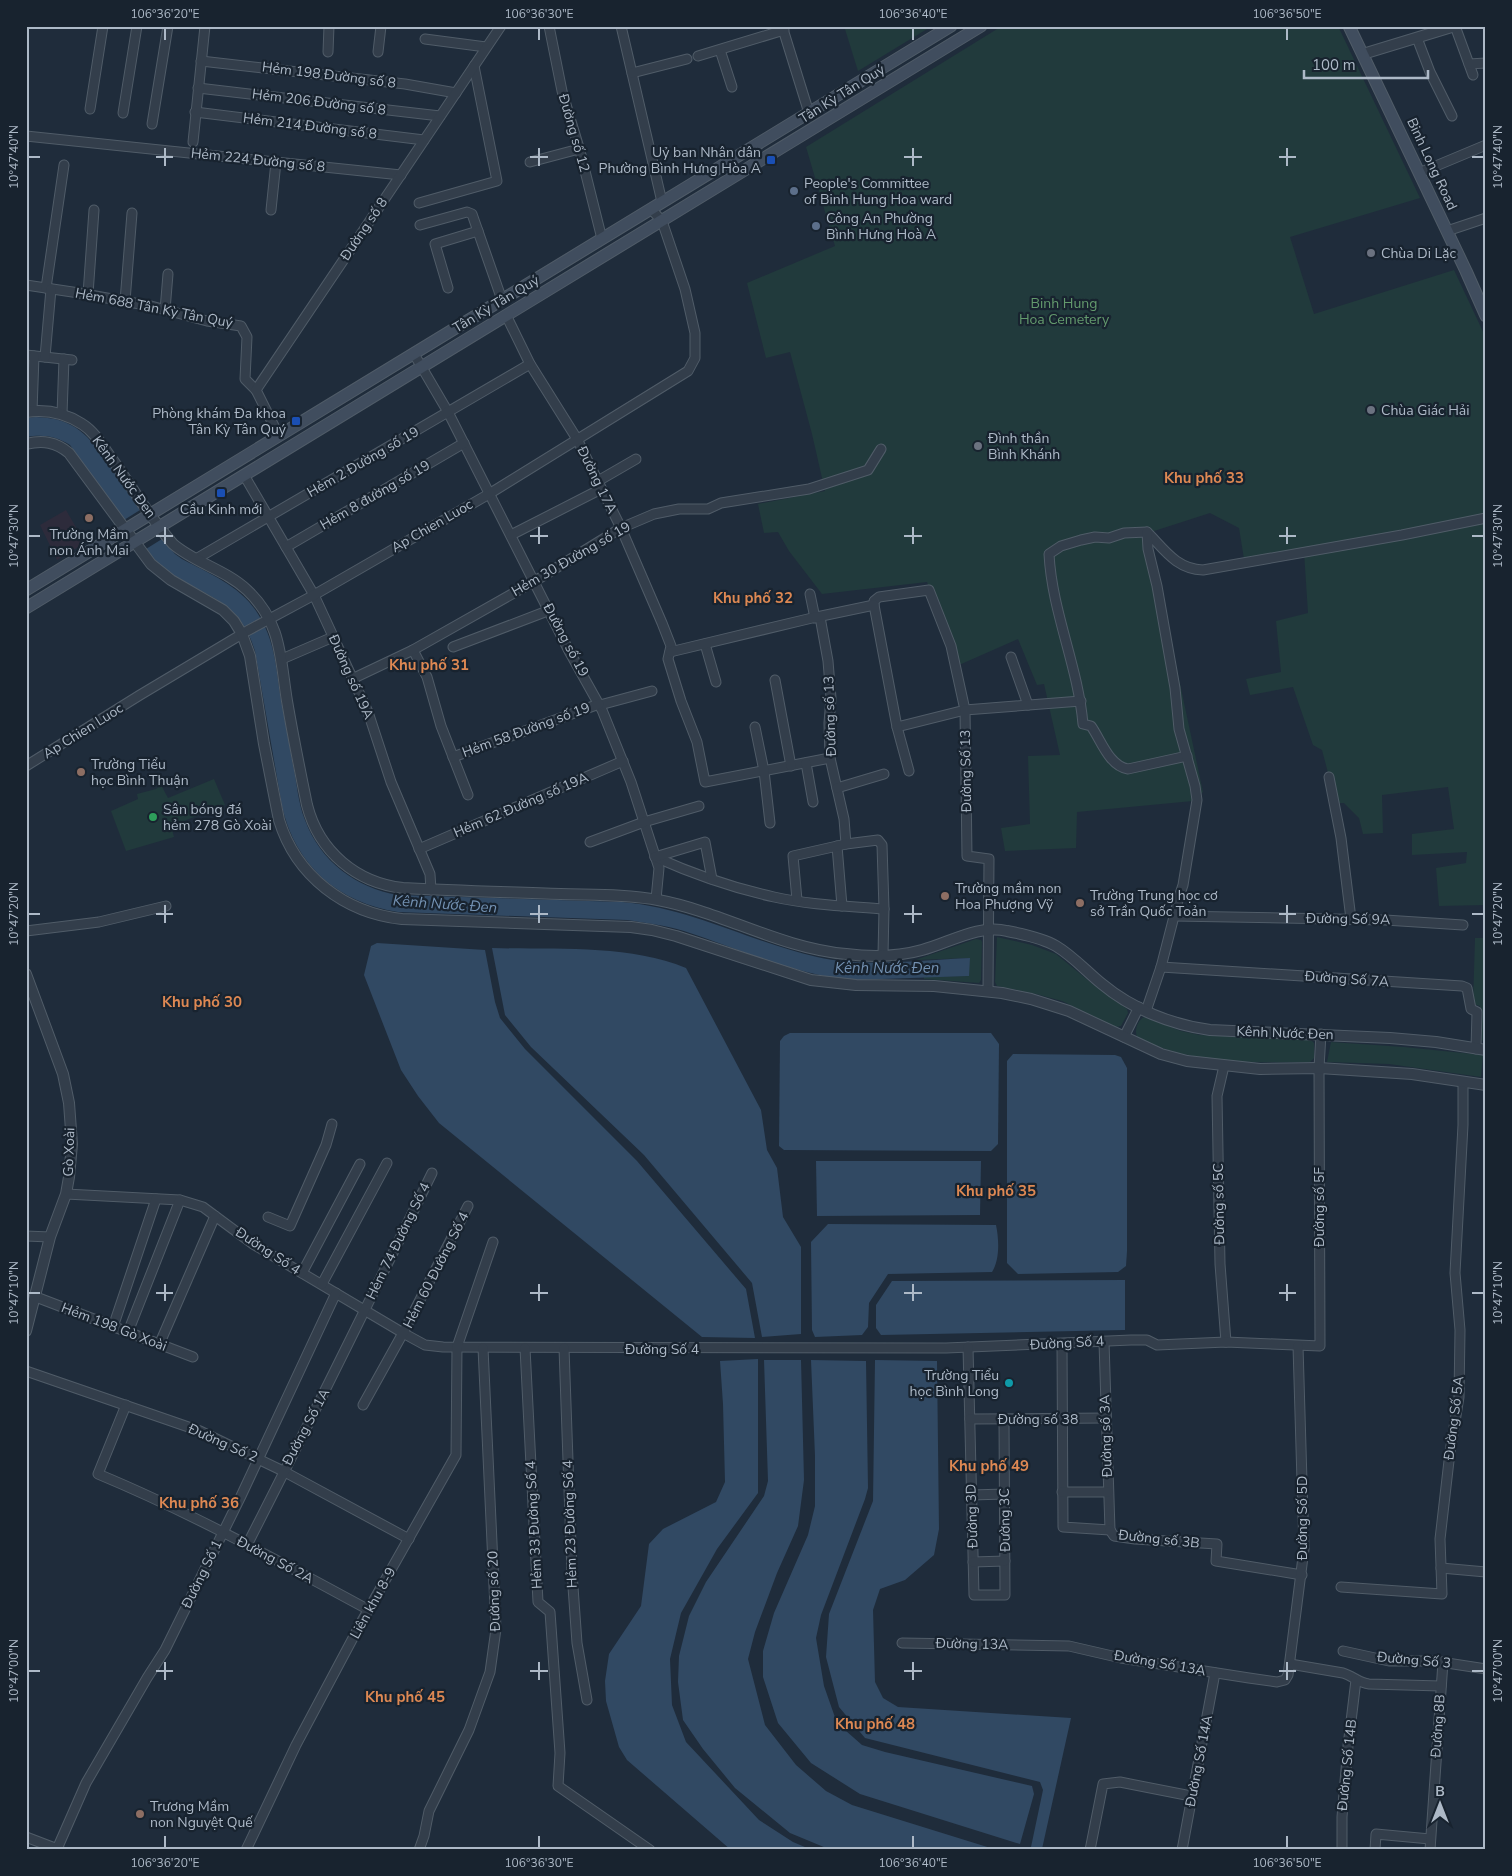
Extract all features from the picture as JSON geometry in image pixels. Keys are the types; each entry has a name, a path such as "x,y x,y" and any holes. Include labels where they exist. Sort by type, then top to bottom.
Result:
{"main road":[{"name":"Tân Kỳ Tân Quý","path":"26,590 951,26"},
{"name":"Tân Kỳ Tân Quý","path":"26,608 980,26"},
{"name":"Binh Long Road","path":"1349,26 1486,316"}],"street":[{"path":"90,109 103,26"},
{"path":"123,113 137,26"},
{"path":"152,124 168,26"},
{"path":"193,142 205,26"},
{"path":"328,52 329,26"},
{"path":"378,52 381,26"},
{"name":"Đường số 8","path":"256,390 501,26"},
{"name":"Đường số 12","path":"549,26 562,91 580,149 602,239"},
{"path":"621,26 662,202"},
{"path":"1363,54 1455,26 1473,75"},
{"path":"698,56 783,28 809,113"},
{"path":"1418,38 1430,72 1452,116"},
{"path":"425,39 486,47"},
{"path":"720,50 732,87"},
{"path":"632,73 687,59"},
{"name":"Hẻm 198 Đường số 8","path":"201,60 405,84 456,92"},
{"path":"1469,64 1486,63"},
{"path":"419,203 497,181 474,66"},
{"name":"Hẻm 206 Đường số 8","path":"198,88 440,116"},
{"name":"Hẻm 214 Đường số 8","path":"195,112 424,140"},
{"name":"Hẻm 224 Đường số 8","path":"26,136 400,175"},
{"path":"1419,173 1486,146"},
{"path":"530,162 580,149"},
{"path":"271,210 276,162"},
{"path":"45,357 49,288 64,165"},
{"name":"Ap Chien Luoc","path":"26,766 140,695 267,620 489,494 688,371 695,358 695,333 685,289 662,221 651,209"},
{"path":"88,294 94,210"},
{"path":"420,225 470,212 502,300"},
{"path":"125,301 132,213"},
{"path":"1447,231 1486,218"},
{"path":"448,288 435,244 478,231"},
{"path":"165,310 168,274"},
{"name":"Hẻm 688 Tân Kỳ Tân Quý","path":"26,285 125,301 206,321 241,326 247,337 245,379 256,390"},
{"name":"Đường 17A","path":"506,316 530,364 577,439 621,528 662,623 671,646 668,659 681,701 697,742 705,782 764,771"},
{"name":"Đường số 19","path":"414,354 448,412 550,610 569,651 600,705 622,761 659,868 656,899"},
{"path":"29,411 30,356 45,357 68,360 62,414"},
{"name":"Hẻm 2 Đường số 19","path":"196,559 530,364"},
{"path":"256,390 279,436"},
{"name":"Kênh Nước Đen","path":"29,411 47,411 62,414 83,424 95,436 173,544 244,587 259,604 278,640 287,701 307,806 312,822 321,839 339,860 364,877 395,887 431,890 620,895 656,899 690,908 810,948 847,954 902,954 922,950 971,933 989,929 1010,931 1052,944 1062,950 1104,986 1142,1009 1175,1023 1201,1029 1419,1040 1481,1050"},
{"path":"26,444 53,443 69,453 134,542 158,570 171,580 223,610 245,633 264,744 283,832 294,854 310,875 330,892 353,906 380,916 402,919 642,928 676,936 811,980 844,984 925,986 988,991 1031,999 1058,1007 1169,1057 1224,1066 1266,1069 1319,1068 1412,1074 1486,1085"},
{"name":"Hẻm 8 đường số 19","path":"286,547 464,443"},
{"name":"Hẻm 30 Đường số 19","path":"352,679 413,650 535,581 621,528 654,514 679,509 708,509 721,503 809,489 868,470 880,449"},
{"path":"511,535 600,485 636,459"},
{"name":"Đường số 19A","path":"244,475 314,595 368,712 391,782 430,874 431,890"},
{"path":"1187,756 1128,769 1118,766 1113,762 1091,726 1083,724 1081,701 1060,617 1050,569 1049,554 1060,546 1095,536 1109,538 1124,533 1147,532 1176,562 1186,568 1203,570 1393,537 1486,518"},
{"path":"1124,1037 1142,1009 1161,967 1183,885 1197,800 1195,786 1179,730 1175,688 1157,586 1148,549 1147,532"},
{"path":"897,727 965,710 951,646 929,590 879,597 874,601 897,727 909,771"},
{"name":"Đường số 13","path":"810,594 818,618 828,662 831,698 829,724 830,758 844,819 846,844"},
{"path":"670,652 874,606"},
{"path":"453,647 550,610"},
{"path":"282,659 333,636"},
{"path":"705,644 716,682"},
{"path":"413,650 427,677 441,726 468,795"},
{"path":"1011,657 1028,705"},
{"path":"775,680 791,766"},
{"name":"Hẻm 58 Đường số 19","path":"453,757 600,705 652,691"},
{"name":"Đường Số 13","path":"989,929 989,859 967,856 965,710 1081,701"},
{"path":"755,727 764,771 770,822"},
{"path":"764,771 830,758"},
{"name":"Hẻm 62 Đường số 19A","path":"419,849 622,761"},
{"path":"806,763 813,802"},
{"path":"837,788 884,774"},
{"path":"1329,777 1341,838 1351,919"},
{"path":"590,842 644,822 699,806"},
{"path":"797,900 793,856 846,844 878,840 882,845 883,955"},
{"path":"655,857 705,842 712,879"},
{"path":"837,846 842,906"},
{"path":"655,857 712,879 774,897 842,906 884,909"},
{"path":"26,931 99,922 166,906"},
{"name":"Đường Số 9A","path":"1174,916 1351,919 1463,925"},
{"path":"988,991 989,929"},
{"name":"Đường Số 7A","path":"1161,967 1465,987 1468,991 1471,1009 1477,1011 1478,1014 1481,1050"},
{"name":"Gò Xoài","path":"26,974 63,1074 70,1103 72,1144 66,1194 50,1237 26,1331"},
{"name":"Đường số 5F","path":"1298,1346 1320,1346 1319,1068 1321,1034"},
{"name":"Đường số 5C","path":"1224,1066 1217,1096 1220,1264 1226,1342"},
{"name":"Đường Số 5A","path":"1341,1587 1442,1594 1441,1533 1459,1397 1460,1330 1455,1273 1463,1125 1463,1082"},
{"path":"268,1217 290,1226 326,1145 332,1124"},
{"path":"322,1284 387,1163"},
{"path":"302,1273 360,1164"},
{"name":"Hẻm 74 Đường Số 4","path":"366,1310 432,1173"},
{"name":"Đường Số 4","path":"66,1194 180,1200 203,1207 253,1244 426,1345 483,1348 968,1347 1147,1340 1157,1345 1226,1342 1298,1346"},
{"path":"113,1327 156,1199"},
{"path":"128,1332 180,1200"},
{"name":"Hẻm 60 Đường Số 4","path":"363,1405 403,1333 468,1206"},
{"path":"159,1345 215,1216"},
{"path":"26,1236 50,1237"},
{"name":"Liên khu 8-9","path":"246,1850 314,1709 456,1454 457,1347 493,1242"},
{"name":"Đường Số 1","path":"59,1849 86,1783 165,1650 336,1293"},
{"name":"Hẻm 198 Gò Xoài","path":"36,1297 193,1357"},
{"name":"Đường Số 1A","path":"246,1545 366,1310"},
{"name":"Đường số 3A","path":"1104,1342 1110,1530"},
{"name":"Đường số 3B","path":"1062,1344 1063,1527 1110,1530 1114,1536 1135,1539 1217,1544 1216,1561 1302,1575"},
{"name":"Đường Số 5D","path":"1277,1682 1285,1680 1288,1675 1302,1575 1304,1519 1298,1346"},
{"name":"Đường 3D","path":"968,1347 974,1595"},
{"name":"Đường số 20","path":"419,1850 429,1811 468,1730 490,1672 496,1628 483,1348"},
{"name":"Hẻm 33 Đường Số 4","path":"525,1348 538,1602 550,1612 560,1753 558,1786 650,1850"},
{"name":"Hẻm 23 Đường Số 4","path":"564,1348 572,1573 577,1643 587,1700"},
{"name":"Đường Số 2","path":"26,1370 200,1430 283,1471 409,1539"},
{"name":"Đường Số 2A","path":"126,1406 98,1474 137,1490 222,1532 369,1610"},
{"name":"Đường số 38","path":"970,1419 1106,1418"},
{"name":"Đường 3C","path":"974,1595 1005,1595 1004,1419"},
{"path":"1062,1492 1108,1492"},
{"path":"971,1495 1004,1494"},
{"name":"Đường 3C","path":"973,1562 1006,1561"},
{"path":"1441,1568 1486,1572"},
{"name":"Đường 13A","path":"902,1643 1042,1646"},
{"name":"Đường Số 13A","path":"1042,1646 1070,1646 1121,1658 1277,1682"},
{"name":"Đường Số 3","path":"1344,1651 1389,1661 1443,1662 1486,1668"},
{"name":"Đường 8B","path":"1430,1850 1443,1662"},
{"path":"1290,1664 1343,1673 1351,1675 1356,1680 1370,1684 1441,1686"},
{"name":"Đường Số 14A","path":"1182,1850 1215,1673"},
{"name":"Đường Số 14B","path":"1342,1850 1342,1817 1356,1680"},
{"path":"1090,1850 1103,1784 1120,1782 1191,1796"},
{"path":"1375,1850 1376,1834 1430,1839"},
{"path":"26,1837 35,1846 59,1849"}],"shaded area":[{"path":"66,510 85,543 57,560 40,525"}],"green space":[{"path":"844,26 932,26 858,71"},
{"name":"Binh Hung Hoa Cemetery","path":"1002,26 1338,26 1420,198 1290,237 1314,314 1454,270 1486,338 1486,905 1439,906 1436,868 1466,863 1467,852 1412,855 1412,834 1454,829 1448,787 1382,795 1383,833 1363,834 1359,818 1344,803 1336,803 1322,750 1313,745 1293,687 1250,695 1246,679 1281,672 1276,621 1308,613 1304,552 1244,559 1239,528 1210,513 1148,533 1203,792 1193,801 1077,812 1076,848 1005,851 1001,828 1030,824 1028,756 1060,755 1044,684 1037,685 1018,639 959,665 927,582 822,594 789,551 778,532 764,533 758,504 825,491 790,352 766,358 747,283 835,246 806,147"},
{"name":"Sân bóng đá hẻm 278 Gò Xoài","path":"214,779 225,805 171,826 174,837 126,851 111,811 138,799 137,794 156,789 161,785 168,798"},
{"path":"997,937 1032,945 1056,954 1127,1009 1128,1013 1121,1026 1116,1027 1062,1001 997,986 995,982"},
{"path":"1475,938 1486,938 1486,1041 1478,1040 1480,1006 1473,1004"},
{"path":"976,939 982,942 981,980 979,983 924,979 924,977 969,976 969,958 915,960"},
{"path":"1144,1017 1181,1031 1200,1035 1311,1040 1314,1043 1314,1058 1310,1062 1244,1062 1199,1057 1177,1052 1156,1046 1137,1037 1137,1026"},
{"path":"1331,1042 1483,1055 1481,1077 1389,1064 1327,1062"}],"water":[{"path":"36,417 61,421 80,430 95,445 140,510 124,520 70,445 49,436 26,437 26,418"},
{"path":"162,539 182,559 234,588 251,604 258,614 268,633 274,652 299,800 303,813 312,835 320,848 330,860 354,879 368,886 398,895 622,902 648,905 697,918 792,951 835,960 874,963 970,958 969,976 853,980 810,973 788,967 684,931 656,924 627,920 398,912 357,900 323,878 309,864 297,847 288,827 282,806 255,651 249,634 231,610 208,594 167,571 156,561 146,549"},
{"path":"377,943 485,950 500,1018 525,1049 637,1161 746,1289 755,1338 702,1337 439,1123 401,1070 364,975 371,946"},
{"path":"492,948 615,952 663,960 686,968 761,1110 767,1150 777,1168 783,1217 801,1247 801,1334 762,1337 752,1283 644,1155 531,1047 505,1015"},
{"path":"790,1033 991,1033 999,1044 998,1144 991,1151 784,1150 779,1146 780,1041"},
{"path":"1013,1054 1115,1055 1121,1057 1127,1068 1127,1251 1126,1266 1118,1272 1018,1274 1007,1263 1007,1061"},
{"path":"816,1161 981,1161 980,1215 817,1216"},
{"path":"828,1224 996,1225 998,1256 992,1272 888,1274 869,1303 868,1327 862,1335 815,1337 812,1330 811,1242"},
{"path":"1125,1280 1125,1330 881,1335 876,1328 876,1305 892,1281"},
{"path":"758,1359 758,1493 717,1549 681,1613 670,1659 672,1705 686,1742 759,1820 793,1842 812,1850 731,1850 627,1760 619,1747 606,1701 605,1681 609,1654 641,1606 649,1544 663,1529 716,1502 725,1482 720,1361"},
{"path":"764,1360 801,1360 804,1480 798,1526 777,1573 755,1632 748,1659 765,1725 796,1765 826,1791 852,1805 997,1850 831,1850 790,1833 735,1788 703,1749 683,1720 678,1682 679,1656 689,1616 706,1582 764,1496 768,1481"},
{"path":"811,1360 866,1361 868,1488 821,1615 816,1638 824,1686 837,1723 862,1745 1032,1786 1034,1794 1020,1844 860,1794 811,1763 778,1723 763,1677 763,1651 774,1613 808,1535 815,1506"},
{"path":"875,1360 937,1361 939,1529 934,1555 905,1580 880,1589 873,1610 875,1682 883,1698 898,1707 1071,1718 1042,1849 1031,1847 1043,1790 1040,1782 865,1738 839,1707 826,1657 829,1614 873,1501"}],"place":[{"name":"Uỷ ban Nhân dân Phường Bình Hưng Hòa A","path":"771,160"},
{"name":"People's Committee of Binh Hung Hoa ward","path":"794,191"},
{"name":"Công An Phường Bình Hưng Hoà A","path":"816,226"},
{"name":"Chùa Di Lặc","path":"1371,253"},
{"name":"Chùa Giác Hải","path":"1371,410"},
{"name":"Phòng khám Đa khoa Tân Kỳ Tân Quý","path":"296,421"},
{"name":"Đình thần Bình Khánh","path":"978,446"},
{"name":"Cầu Kinh mới","path":"221,493"},
{"name":"Trường Mầm non Ánh Mai","path":"89,518"},
{"name":"Trường Tiểu học Bình Thuận","path":"81,772"},
{"name":"Sân bóng đá hẻm 278 Gò Xoài","path":"153,817"},
{"name":"Trường mầm non Hoa Phượng Vỹ","path":"945,896"},
{"name":"Trường Trung học cơ sở Trần Quốc Toản","path":"1080,903"},
{"name":"Trường Tiểu học Bình Long","path":"1009,1383"},
{"name":"Trương Mầm non Nguyệt Quế","path":"140,1814"}],"district":[{"name":"Khu phố 33","path":"1204,478"},
{"name":"Khu phố 32","path":"753,598"},
{"name":"Khu phố 31","path":"429,665"},
{"name":"Khu phố 30","path":"202,1002"},
{"name":"Khu phố 35","path":"996,1191"},
{"name":"Khu phố 49","path":"989,1466"},
{"name":"Khu phố 36","path":"199,1503"},
{"name":"Khu phố 45","path":"405,1697"},
{"name":"Khu phố 48","path":"875,1724"}]}
